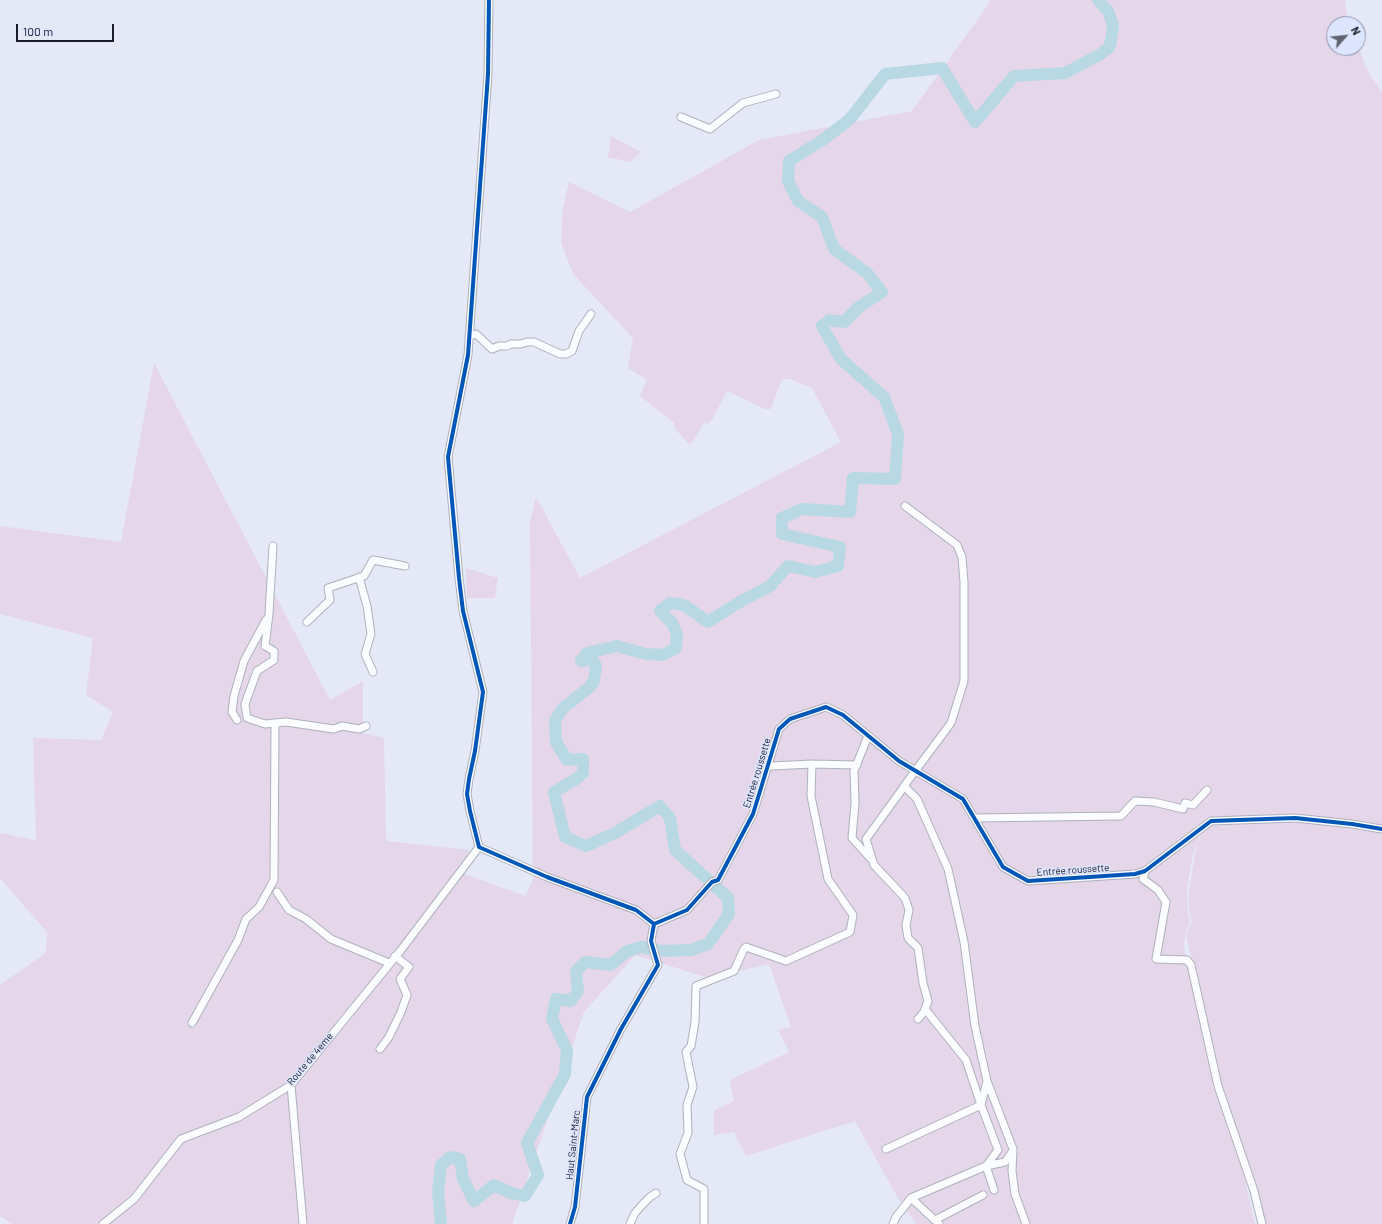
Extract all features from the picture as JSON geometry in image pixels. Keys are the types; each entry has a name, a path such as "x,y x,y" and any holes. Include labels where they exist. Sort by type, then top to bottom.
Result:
{"street":[{"path":"489,0 488,74 468,355 448,457 463,611 483,692 475,751 467,794 470,811 479,847 547,877 636,910 654,924"},
{"path":"681,117 710,129 743,103 776,94"},
{"path":"469,336 476,334 492,349 499,346 534,342 560,354 566,354 572,351 579,331 591,314"},
{"path":"905,506 957,545 962,557 964,582 964,681 951,723 866,839 874,865 905,898 909,910 906,925 908,938 918,948 923,983 928,1001 925,1009 918,1019"},
{"path":"273,546 269,614 265,646 274,651 274,660 257,671 245,704 247,718 265,724 286,722 334,729 342,726 359,729 366,726"},
{"path":"307,622 330,600 328,588 364,576 373,560 405,566"},
{"path":"359,577 367,606 371,634 365,654 374,672"},
{"path":"237,720 232,712 232,707 244,661 269,614"},
{"name":"Entrée roussette","path":"654,924 686,910 712,882 718,880 753,814 779,729 790,719 826,707 843,715 899,762 916,770 963,799 1003,867 1028,881 1135,874 1145,871 1211,821 1295,818 1382,829"},
{"path":"192,1023 238,940 246,919 259,907 274,880 276,723"},
{"path":"868,736 854,771 855,803 852,838 873,861"},
{"path":"704,1224 704,1189 687,1180 680,1154 688,1133 687,1105 693,1088 686,1052 691,1046 695,1022 696,986 734,971 745,948 786,961 850,932 853,915 828,879 811,796 812,764"},
{"path":"767,765 856,765"},
{"path":"906,784 904,786 916,799 948,869 964,942 974,1026 987,1081 1013,1149 1012,1171 1015,1194 1026,1224"},
{"path":"974,818 1121,816 1135,802 1154,802 1183,809 1185,803 1193,805 1207,790"},
{"name":"Route de 4eme","path":"103,1224 134,1199 181,1139 239,1117 291,1085 395,956 479,847"},
{"path":"1145,871 1143,879 1158,890 1166,902 1156,959 1187,960 1191,965 1218,1086 1254,1191 1262,1224"},
{"path":"277,892 289,910 306,919 331,939 389,963"},
{"name":"Haut Saint-Marc","path":"570,1224 575,1206 587,1097 621,1029 658,965 651,941 654,924"},
{"path":"380,1049 389,1037 407,995 400,979 409,967 395,956"},
{"path":"925,1009 966,1060 998,1150 986,1166"},
{"path":"981,1105 987,1081"},
{"path":"291,1085 303,1224"},
{"path":"886,1149 981,1105"},
{"path":"893,1224 896,1217 911,1198 986,1166 1005,1162 1013,1149"},
{"path":"986,1166 994,1190"},
{"path":"630,1224 635,1213 650,1197 656,1193"},
{"path":"911,1198 937,1222 983,1195"}],"shaded area":[{"path":"990,0 1345,0 1347,16 1326,16 1326,56 1362,56 1366,68 1382,93 1382,1224 1264,1224 1213,1059 1186,935 1192,921 1189,909 1189,891 1197,844 1203,830 1201,832 1193,854 1187,888 1188,914 1190,920 1185,935 1184,948 1219,1094 1240,1157 1255,1224 916,1224 899,1200 855,1121 746,1156 734,1132 714,1135 714,1110 734,1101 730,1080 789,1052 778,1030 791,1027 769,964 708,978 635,955 584,1012 512,1224 12,1224 0,1216 0,985 46,953 47,932 0,878 0,833 36,840 33,738 101,740 113,712 86,695 93,638 0,614 0,526 121,542 154,363 330,700 363,681 363,733 384,738 386,841 469,850 462,873 525,896 533,880 530,522 536,497 580,578 841,442 812,388 790,379 782,379 771,409 765,409 727,391 712,420 708,424 704,423 692,443 689,444 674,428 674,423 640,396 647,380 628,368 633,338 573,274 561,242 563,207 569,182 630,212 759,140 912,111"},
{"path":"611,136 641,152 630,162 608,157"},
{"path":"466,568 498,578 495,598 467,598"}],"waterway":[{"path":"441,1224 438,1192 441,1165 450,1157 460,1159 463,1179 474,1201 494,1185 511,1193 525,1196 538,1175 527,1143 565,1074 567,1050 552,1019 556,999 571,1001 578,991 576,971 585,962 611,965 627,951 641,947 662,951 691,950 708,944 729,914 728,898 675,850 670,818 660,806 615,833 586,846 565,837 554,792 583,773 583,759 567,760 556,742 555,720 563,708 591,686 594,680 596,666 592,659 581,661 587,653 617,646 646,654 663,655 676,648 677,634 672,623 660,611 670,603 684,605 708,622 738,603 770,586 788,566 815,572 838,566 840,547 782,534 782,518 802,509 850,512 853,478 895,479 898,434 884,397 841,359 822,326 829,320 844,322 859,307 882,292 867,273 834,249 822,217 798,201 788,181 789,161 824,139 850,119 885,74 942,68 975,122 1014,76 1065,73 1101,54 1110,46 1113,28 1112,22 1108,11 1098,0"}],"cycle path":[{"path":"489,0 488,74 468,355 448,457 463,611 483,692 475,751 467,794 479,847 547,877 636,910 654,924 651,941 658,965 621,1029 587,1097 575,1207 570,1224"},
{"path":"654,924 687,910 712,882 718,880 753,814 779,729 790,719 826,707 843,715 899,761 963,799 1003,867 1028,881 1135,874 1145,871 1211,821 1295,818 1382,829"}]}
